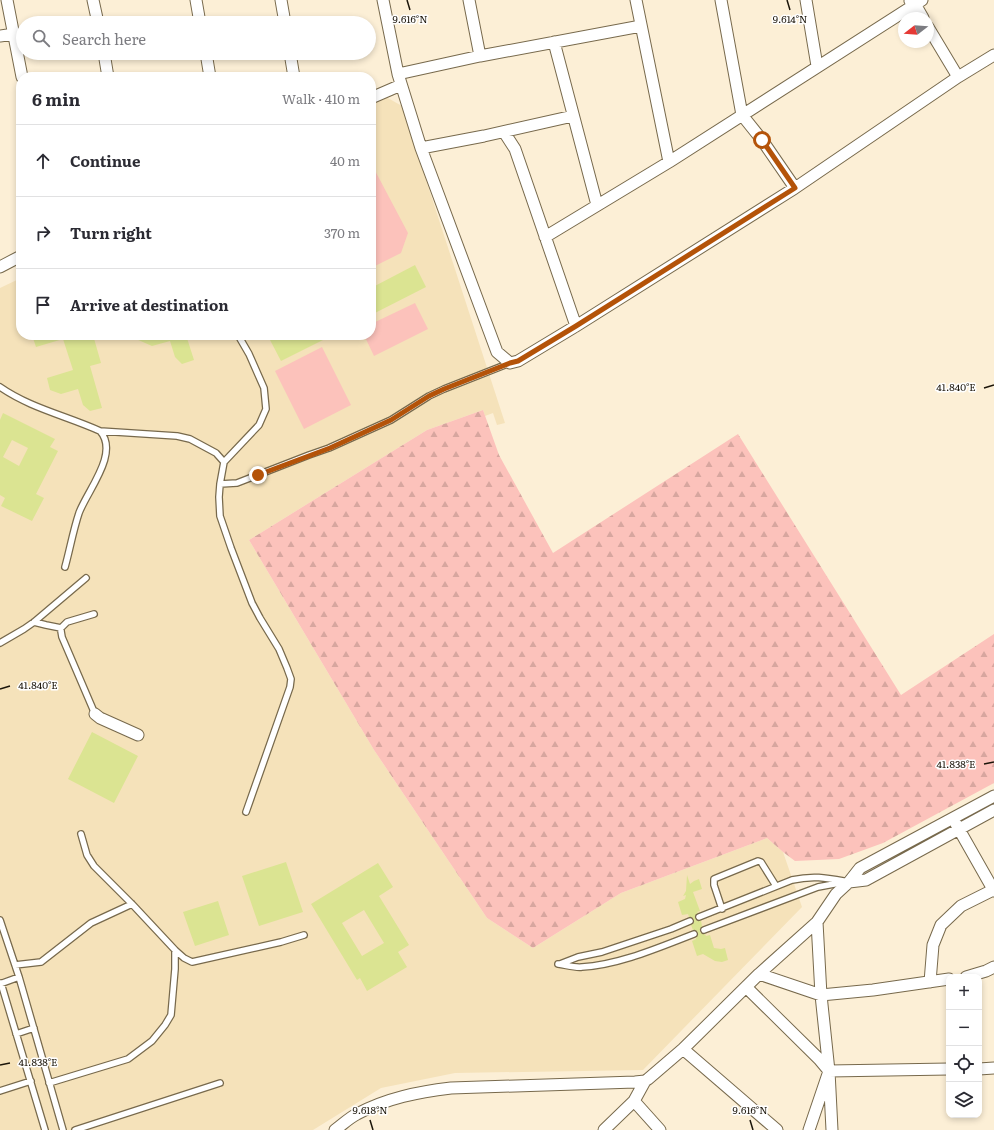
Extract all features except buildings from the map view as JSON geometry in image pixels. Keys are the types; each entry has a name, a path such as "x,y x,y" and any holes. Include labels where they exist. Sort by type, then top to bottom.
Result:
{"street":[{"path":"7,0 16,45"},
{"path":"93,0 96,16"},
{"path":"196,0 199,16"},
{"path":"281,0 284,16"},
{"path":"383,0 398,74 421,148 498,352 510,363 518,361 576,326 795,188 994,55"},
{"path":"469,0 480,56"},
{"path":"636,0 669,162"},
{"path":"721,0 742,115 762,140 795,188"},
{"path":"806,0 818,66"},
{"path":"545,237 669,162 915,2 920,12"},
{"path":"398,74 480,56 641,26"},
{"path":"0,36 14,34"},
{"path":"934,37 958,78"},
{"path":"554,42 596,205"},
{"path":"19,60 21,72"},
{"path":"105,60 107,72"},
{"path":"207,60 209,72"},
{"path":"291,60 293,72"},
{"path":"376,96 401,85"},
{"path":"421,148 504,132 573,116"},
{"path":"504,132 515,149 576,326"},
{"path":"0,266 16,258"},
{"path":"95,714 100,718 138,735"},
{"path":"604,1130 634,1101 645,1081 683,1049 758,974 817,922 836,894 849,882 860,868 994,796"},
{"path":"849,882 866,880 994,810"},
{"path":"930,982 933,945 941,925 961,906 994,891 952,818"},
{"path":"817,922 821,995 829,1071 832,1130"},
{"path":"976,974 994,967"},
{"path":"758,974 821,995 873,990 946,979"},
{"path":"746,987 820,1059 829,1071"},
{"path":"683,1049 777,1130"},
{"path":"982,1069 994,1068"},
{"path":"829,1071 946,1069"},
{"path":"809,1130 829,1071"},
{"path":"335,1130 356,1114 389,1100 422,1091 452,1088 645,1081"},
{"path":"634,1101 660,1130"}],"lane":[{"path":"241,340 249,354 264,388 266,409 259,425 224,462 220,484 220,516 252,603 279,650 291,679 290,687 246,812"},
{"path":"220,484 237,483 330,448 391,420 429,396 510,363"},
{"path":"0,387 24,401 100,431 177,436 190,439 216,453 224,462"},
{"path":"65,567 79,513 104,462 107,450 106,442 105,437 100,431"},
{"path":"0,643 34,622 86,578"},
{"path":"61,628 67,622 94,614"},
{"path":"34,622 46,626 61,628"},
{"path":"61,628 62,637 95,714"},
{"path":"80,834 87,855 94,866 175,950 184,958 192,962 281,942 304,935"},
{"path":"722,908 714,885 714,879 750,864 758,861 761,862 776,886"},
{"path":"699,917 776,886 804,877 817,876 849,882"},
{"path":"704,930 818,887 849,882"},
{"path":"15,965 41,962 91,923 132,904"},
{"path":"0,920 19,977 63,1130"},
{"path":"690,921 671,929 602,952 578,957 558,964 581,968 606,964 644,953 694,934"},
{"path":"49,1083 128,1059 152,1041 165,1026 171,1015 175,950"},
{"path":"19,977 1,983 45,1130"},
{"path":"16,1034 34,1028"},
{"path":"0,1091 30,1081"},
{"path":"75,1130 220,1083"}],"shaded area":[{"path":"386,97 402,106 505,423 497,425 493,413 485,416 483,410 427,430 249,540 374,750 487,918 533,948 621,893 767,838 783,852 802,907 643,1070 455,1073 381,1088 313,1130 0,1130 0,288 16,280 16,340 376,340 376,102"}],"green space":[{"path":"376,172 408,233 401,253 376,266"},
{"path":"415,303 428,329 374,356 366,340 376,340 376,322"},
{"path":"322,347 351,405 304,429 275,371"},
{"path":"483,410 499,455 553,553 738,434 901,695 994,634 994,783 883,843 839,859 795,861 767,838 621,893 533,948 487,918 374,750 249,540 427,430"}],"route":[{"path":"258,475 330,448 391,420 429,396 444,389 518,361 795,188 762,140"}]}
